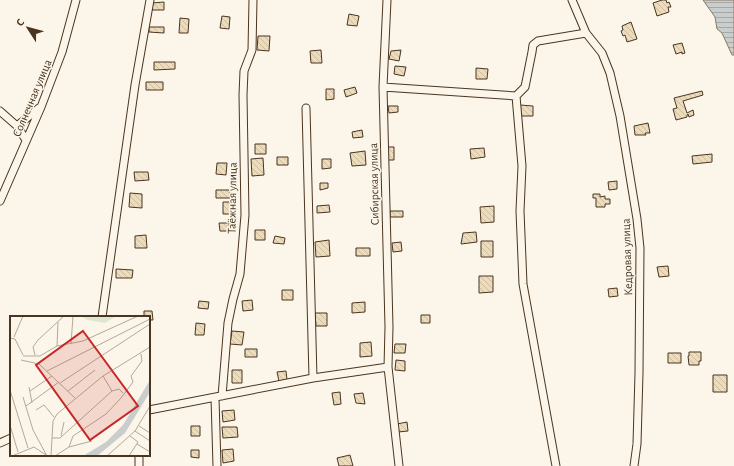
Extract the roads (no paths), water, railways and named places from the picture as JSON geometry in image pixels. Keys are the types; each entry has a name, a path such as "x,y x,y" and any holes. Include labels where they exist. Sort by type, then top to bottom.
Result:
{"street":[{"name":"Солнечная улица","path":"0,201 41,107 62,52 76,0"},
{"path":"102,316 135,85 150,0"},
{"name":"Таёжная улица","path":"217,466 219,397 228,323 241,267 245,215 244,71 252,50 253,0"},
{"name":"Сибирская улица","path":"387,0 383,88 389,319 388,367 399,466"},
{"name":"Кедровая улица","path":"572,0 586,33 602,54 610,73 620,116 637,219 640,248 637,444 634,466"},
{"path":"383,88 516,96 525,87 532,52 534,45 538,41 586,33"},
{"path":"516,96 522,166 520,211 523,284 556,466"},
{"path":"17,126 41,107"},
{"path":"306,108 313,378"},
{"path":"0,111 17,126 26,140"},
{"path":"150,410 313,378 388,367"},
{"path":"0,443 10,438"}]}
